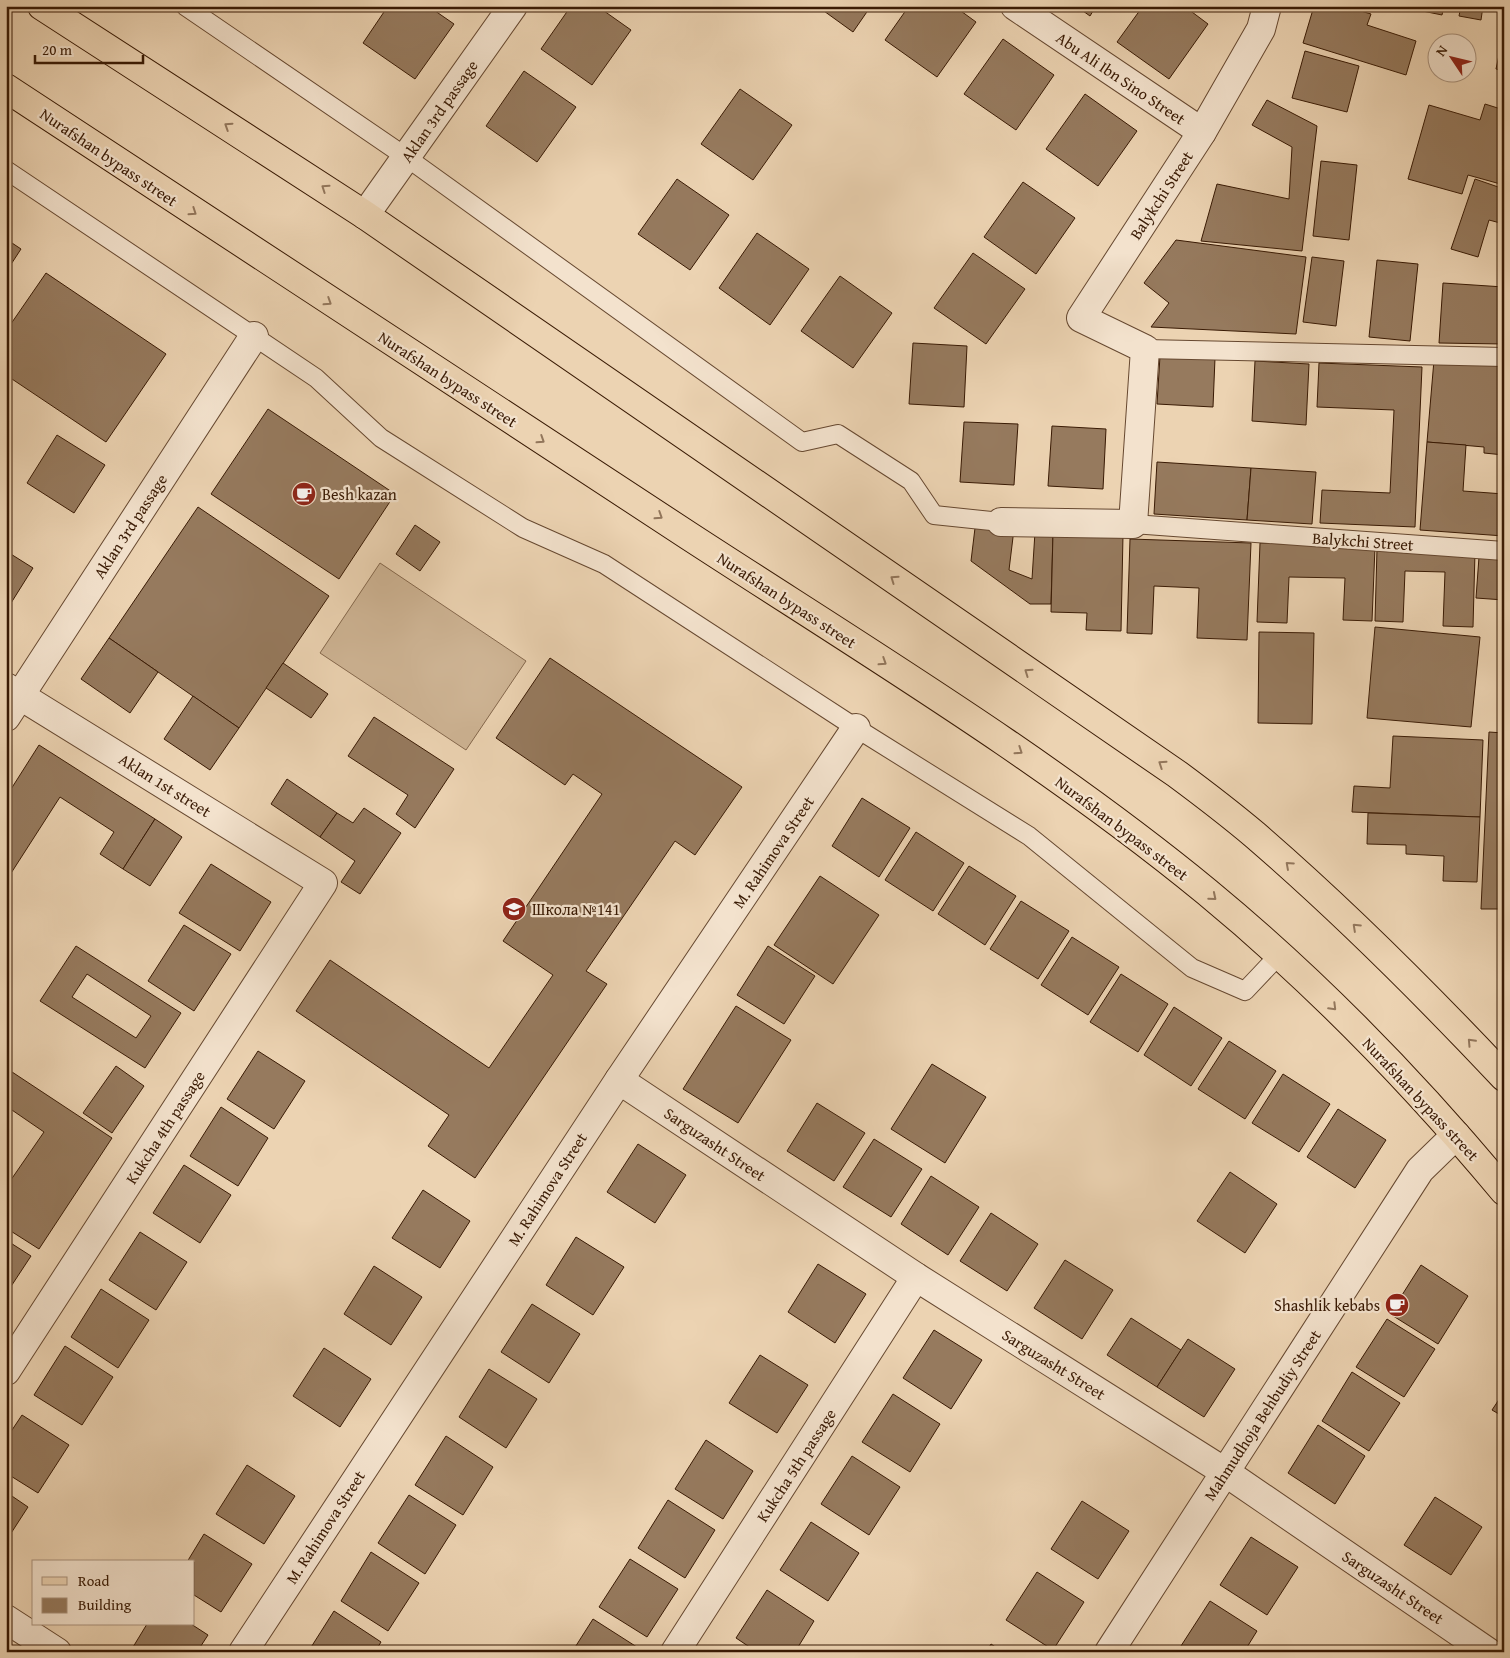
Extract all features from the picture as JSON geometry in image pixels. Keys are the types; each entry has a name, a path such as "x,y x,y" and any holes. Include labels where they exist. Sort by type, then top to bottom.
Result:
{"main road":[{"path":"42,6 365,215 1177,774 1254,834 1325,898 1408,977 1504,1077"},
{"name":"Nurafshan bypass street","path":"6,88 274,266 1023,753 1171,863 1279,955 1371,1044 1456,1135 1504,1191"}],"street":[{"name":"Аklаn 3rd passage","path":"365,215 513,6"},
{"name":"Abu Ali Ibn Sino Street","path":"1015,6 1202,132"},
{"name":"Balykchi Street","path":"1145,349 1082,318 1202,132 1261,29 1267,6"},
{"name":"Аklаn 3rd passage","path":"11,700 254,336"},
{"path":"1133,524 1145,349"},
{"name":"Balykchi Street","path":"1001,522 1133,524"},
{"name":"Aklan 1st street","path":"11,700 324,883"},
{"name":"M. Rahimova Street","path":"243,1652 619,1080 856,728"},
{"name":"Kukcha 4th passage","path":"6,1371 324,883"},
{"name":"Sarguzasht Street","path":"619,1080 916,1278 1225,1472 1488,1652"},
{"name":"Mahmudhoja Behbudiy Street","path":"1109,1652 1420,1170 1456,1135"},
{"name":"Kukcha 5th passage","path":"676,1652 916,1278"},
{"path":"6,1619 57,1652"}],"lane":[{"path":"185,6 406,157 802,442 838,434 911,481 934,514 1001,522"},
{"path":"6,170 316,378 381,438 523,528 604,564 856,728 1029,836 1192,968 1245,991 1279,955"},
{"name":"Balykchi Street","path":"1145,349 1504,357"},
{"name":"Balykchi Street","path":"1133,524 1504,551"}],"shaded area":[{"path":"380,563 526,661 466,750 320,653"}],"building":[{"path":"388,6 428,6 454,24 415,79 363,43"},
{"path":"571,6 597,6 631,30 592,85 541,49"},
{"path":"817,6 871,6 853,32"},
{"path":"909,6 954,6 976,22 937,77 885,40"},
{"path":"1076,6 1096,6 1090,16"},
{"path":"1143,6 1184,6 1208,24 1169,79 1117,42"},
{"path":"1314,6 1344,6 1371,14 1367,25 1416,41 1406,75 1303,43"},
{"path":"1398,6 1444,6 1442,15"},
{"path":"1461,6 1483,6 1481,20 1459,16"},
{"path":"1504,32 1504,71 1496,69"},
{"path":"1003,39 1054,75 1016,130 964,94"},
{"path":"1305,51 1359,66 1347,112 1292,98"},
{"path":"524,71 576,107 537,162 486,126"},
{"path":"740,89 792,125 753,180 701,144"},
{"path":"1085,94 1137,131 1098,186 1046,149"},
{"path":"1267,100 1317,126 1302,251 1201,241 1217,184 1289,199 1292,147 1252,125"},
{"path":"1485,104 1504,110 1504,185 1468,175 1462,194 1408,179 1429,105 1480,120"},
{"path":"1321,161 1357,165 1349,240 1313,236"},
{"path":"677,179 729,215 690,270 638,234"},
{"path":"1475,179 1504,189 1504,224 1489,220 1478,257 1451,249"},
{"path":"1023,182 1075,218 1036,274 984,237"},
{"path":"757,233 809,269 770,325 719,288"},
{"path":"6,239 21,249 6,272"},
{"path":"1176,240 1306,257 1296,334 1151,327 1169,303 1144,283"},
{"path":"973,253 1025,289 986,344 934,308"},
{"path":"1312,257 1344,261 1336,326 1303,322"},
{"path":"1377,260 1418,264 1410,341 1369,337"},
{"path":"46,273 166,354 106,442 6,375 6,331"},
{"path":"840,276 892,313 853,368 801,331"},
{"path":"1443,283 1504,287 1504,344 1439,343"},
{"path":"913,343 967,346 964,407 909,404"},
{"path":"1160,356 1215,358 1213,407 1157,404"},
{"path":"1434,360 1504,365 1504,455 1484,453 1484,447 1427,442"},
{"path":"1255,361 1309,364 1306,425 1252,421"},
{"path":"1319,363 1422,367 1415,527 1320,523 1322,490 1390,493 1394,410 1317,407"},
{"path":"268,409 395,494 339,579 211,494"},
{"path":"964,422 1018,424 1014,485 960,482"},
{"path":"1052,426 1106,429 1103,489 1048,486"},
{"path":"57,435 105,465 74,513 27,483"},
{"path":"1427,442 1466,445 1463,491 1504,494 1504,536 1420,530"},
{"path":"1157,462 1251,468 1247,520 1154,514"},
{"path":"1251,468 1316,472 1312,524 1247,520"},
{"path":"198,507 329,596 239,728 109,638"},
{"path":"415,525 440,542 420,571 396,554"},
{"path":"975,528 1014,529 1009,570 1032,579 1035,532 1053,533 1051,604 1030,604 971,561"},
{"path":"1053,533 1123,535 1121,631 1086,630 1087,613 1051,612"},
{"path":"1130,539 1251,543 1247,640 1197,638 1199,588 1154,586 1152,634 1127,633"},
{"path":"1260,543 1375,547 1372,621 1343,620 1345,578 1289,577 1287,623 1257,622"},
{"path":"1377,549 1475,552 1473,627 1443,626 1445,572 1405,571 1403,622 1375,621"},
{"path":"6,551 33,568 6,611"},
{"path":"1479,557 1504,558 1504,600 1476,598"},
{"path":"1375,627 1480,637 1471,727 1367,718"},
{"path":"1259,632 1314,633 1312,724 1258,723"},
{"path":"109,638 158,672 130,713 81,679"},
{"path":"550,658 742,787 695,855 675,841 586,971 607,984 475,1178 428,1146 449,1115 296,1011 330,960 489,1068 553,975 503,941 602,794 573,774 565,785 496,738"},
{"path":"283,663 328,694 311,718 266,688"},
{"path":"193,696 239,728 210,770 164,739"},
{"path":"374,717 454,769 415,828 396,814 408,795 348,756"},
{"path":"1489,732 1504,733 1504,909 1481,909"},
{"path":"1393,736 1483,740 1480,817 1352,812 1354,786 1390,788"},
{"path":"39,745 155,819 123,869 100,854 114,832 60,797 6,881 6,797"},
{"path":"287,779 337,813 320,837 271,804"},
{"path":"862,798 910,828 879,877 832,846"},
{"path":"364,808 401,833 360,894 341,882 355,861 320,837 337,813 353,823"},
{"path":"1368,813 1480,817 1477,882 1443,881 1444,856 1406,854 1406,845 1367,844"},
{"path":"155,819 182,837 150,886 123,869"},
{"path":"916,832 964,863 933,911 885,880"},
{"path":"211,864 271,902 240,951 179,913"},
{"path":"969,866 1016,896 985,945 938,914"},
{"path":"820,876 879,915 833,984 774,945"},
{"path":"1021,901 1069,931 1038,979 990,949"},
{"path":"184,925 231,954 194,1011 148,981"},
{"path":"1072,937 1119,967 1088,1015 1041,985"},
{"path":"76,946 181,1013 145,1068 40,1001","holes":["87,974 151,1016 136,1038 72,997"]},
{"path":"768,946 815,976 784,1024 737,995"},
{"path":"1121,974 1168,1004 1138,1052 1090,1022"},
{"path":"736,1006 791,1040 738,1123 683,1089"},
{"path":"1174,1007 1222,1038 1191,1086 1144,1055"},
{"path":"1229,1041 1276,1071 1245,1119 1198,1089"},
{"path":"258,1051 305,1081 274,1129 227,1099"},
{"path":"932,1064 986,1097 945,1163 891,1129"},
{"path":"116,1066 144,1086 112,1133 83,1113"},
{"path":"6,1068 112,1138 39,1249 6,1228 6,1187 44,1132 9,1108 6,1113"},
{"path":"1283,1074 1330,1104 1299,1152 1252,1123"},
{"path":"817,1103 865,1133 834,1181 787,1151"},
{"path":"221,1107 268,1138 238,1186 190,1156"},
{"path":"1338,1109 1386,1140 1355,1188 1307,1157"},
{"path":"874,1139 922,1169 891,1217 843,1187"},
{"path":"638,1144 686,1175 655,1223 607,1192"},
{"path":"184,1165 231,1195 200,1243 153,1213"},
{"path":"1230,1172 1277,1204 1245,1253 1197,1221"},
{"path":"931,1176 979,1207 948,1255 901,1224"},
{"path":"423,1190 470,1221 440,1268 392,1238"},
{"path":"991,1213 1038,1244 1007,1291 960,1261"},
{"path":"140,1232 187,1262 156,1310 109,1280"},
{"path":"576,1237 624,1267 593,1315 546,1285"},
{"path":"6,1240 31,1256 6,1294"},
{"path":"1065,1260 1113,1290 1082,1339 1034,1308"},
{"path":"818,1264 866,1294 835,1343 788,1312"},
{"path":"1421,1265 1468,1296 1438,1344 1390,1314"},
{"path":"374,1266 422,1297 391,1345 344,1314"},
{"path":"101,1289 149,1320 118,1368 71,1337"},
{"path":"532,1304 580,1334 549,1383 501,1352"},
{"path":"1131,1318 1181,1350 1157,1387 1107,1355"},
{"path":"1387,1319 1435,1349 1404,1397 1356,1367"},
{"path":"934,1330 982,1360 951,1409 903,1378"},
{"path":"1188,1339 1235,1369 1204,1417 1157,1387"},
{"path":"65,1346 113,1377 82,1425 34,1395"},
{"path":"324,1348 371,1379 340,1427 293,1396"},
{"path":"760,1355 808,1385 777,1433 729,1403"},
{"path":"489,1369 537,1399 506,1448 459,1417"},
{"path":"1352,1372 1400,1403 1369,1451 1322,1421"},
{"path":"1504,1392 1504,1417 1492,1410"},
{"path":"893,1394 940,1424 910,1472 862,1442"},
{"path":"22,1415 69,1445 38,1493 6,1473 6,1439"},
{"path":"1318,1425 1365,1456 1335,1504 1288,1473"},
{"path":"446,1436 493,1467 463,1515 415,1485"},
{"path":"706,1440 753,1471 723,1519 675,1489"},
{"path":"852,1456 900,1487 869,1535 821,1504"},
{"path":"247,1465 295,1496 264,1544 216,1514"},
{"path":"6,1492 28,1507 6,1541"},
{"path":"409,1495 456,1525 425,1574 378,1543"},
{"path":"1435,1497 1482,1527 1451,1575 1404,1545"},
{"path":"668,1500 715,1530 685,1578 638,1548"},
{"path":"1082,1501 1129,1531 1098,1579 1051,1549"},
{"path":"811,1522 859,1553 828,1601 780,1570"},
{"path":"204,1534 252,1564 221,1612 195,1596 195,1560 188,1560"},
{"path":"1251,1537 1298,1567 1267,1615 1220,1585"},
{"path":"371,1552 419,1583 388,1631 341,1601"},
{"path":"630,1559 678,1589 647,1637 599,1607"},
{"path":"1037,1572 1084,1602 1053,1650 1006,1620"},
{"path":"767,1590 814,1621 795,1652 757,1652 736,1638"},
{"path":"1210,1601 1257,1631 1244,1652 1184,1652 1179,1649"},
{"path":"334,1611 381,1642 375,1652 308,1652"},
{"path":"593,1619 640,1649 638,1652 572,1652"},
{"path":"146,1626 194,1626 208,1635 197,1652 130,1652"},
{"path":"991,1644 1003,1652 986,1652"}],"place":[{"name":"Besh kazan","path":"304,494"},
{"name":"Школа №141","path":"514,909"},
{"name":"Shashlik kebabs","path":"1397,1305"}]}
